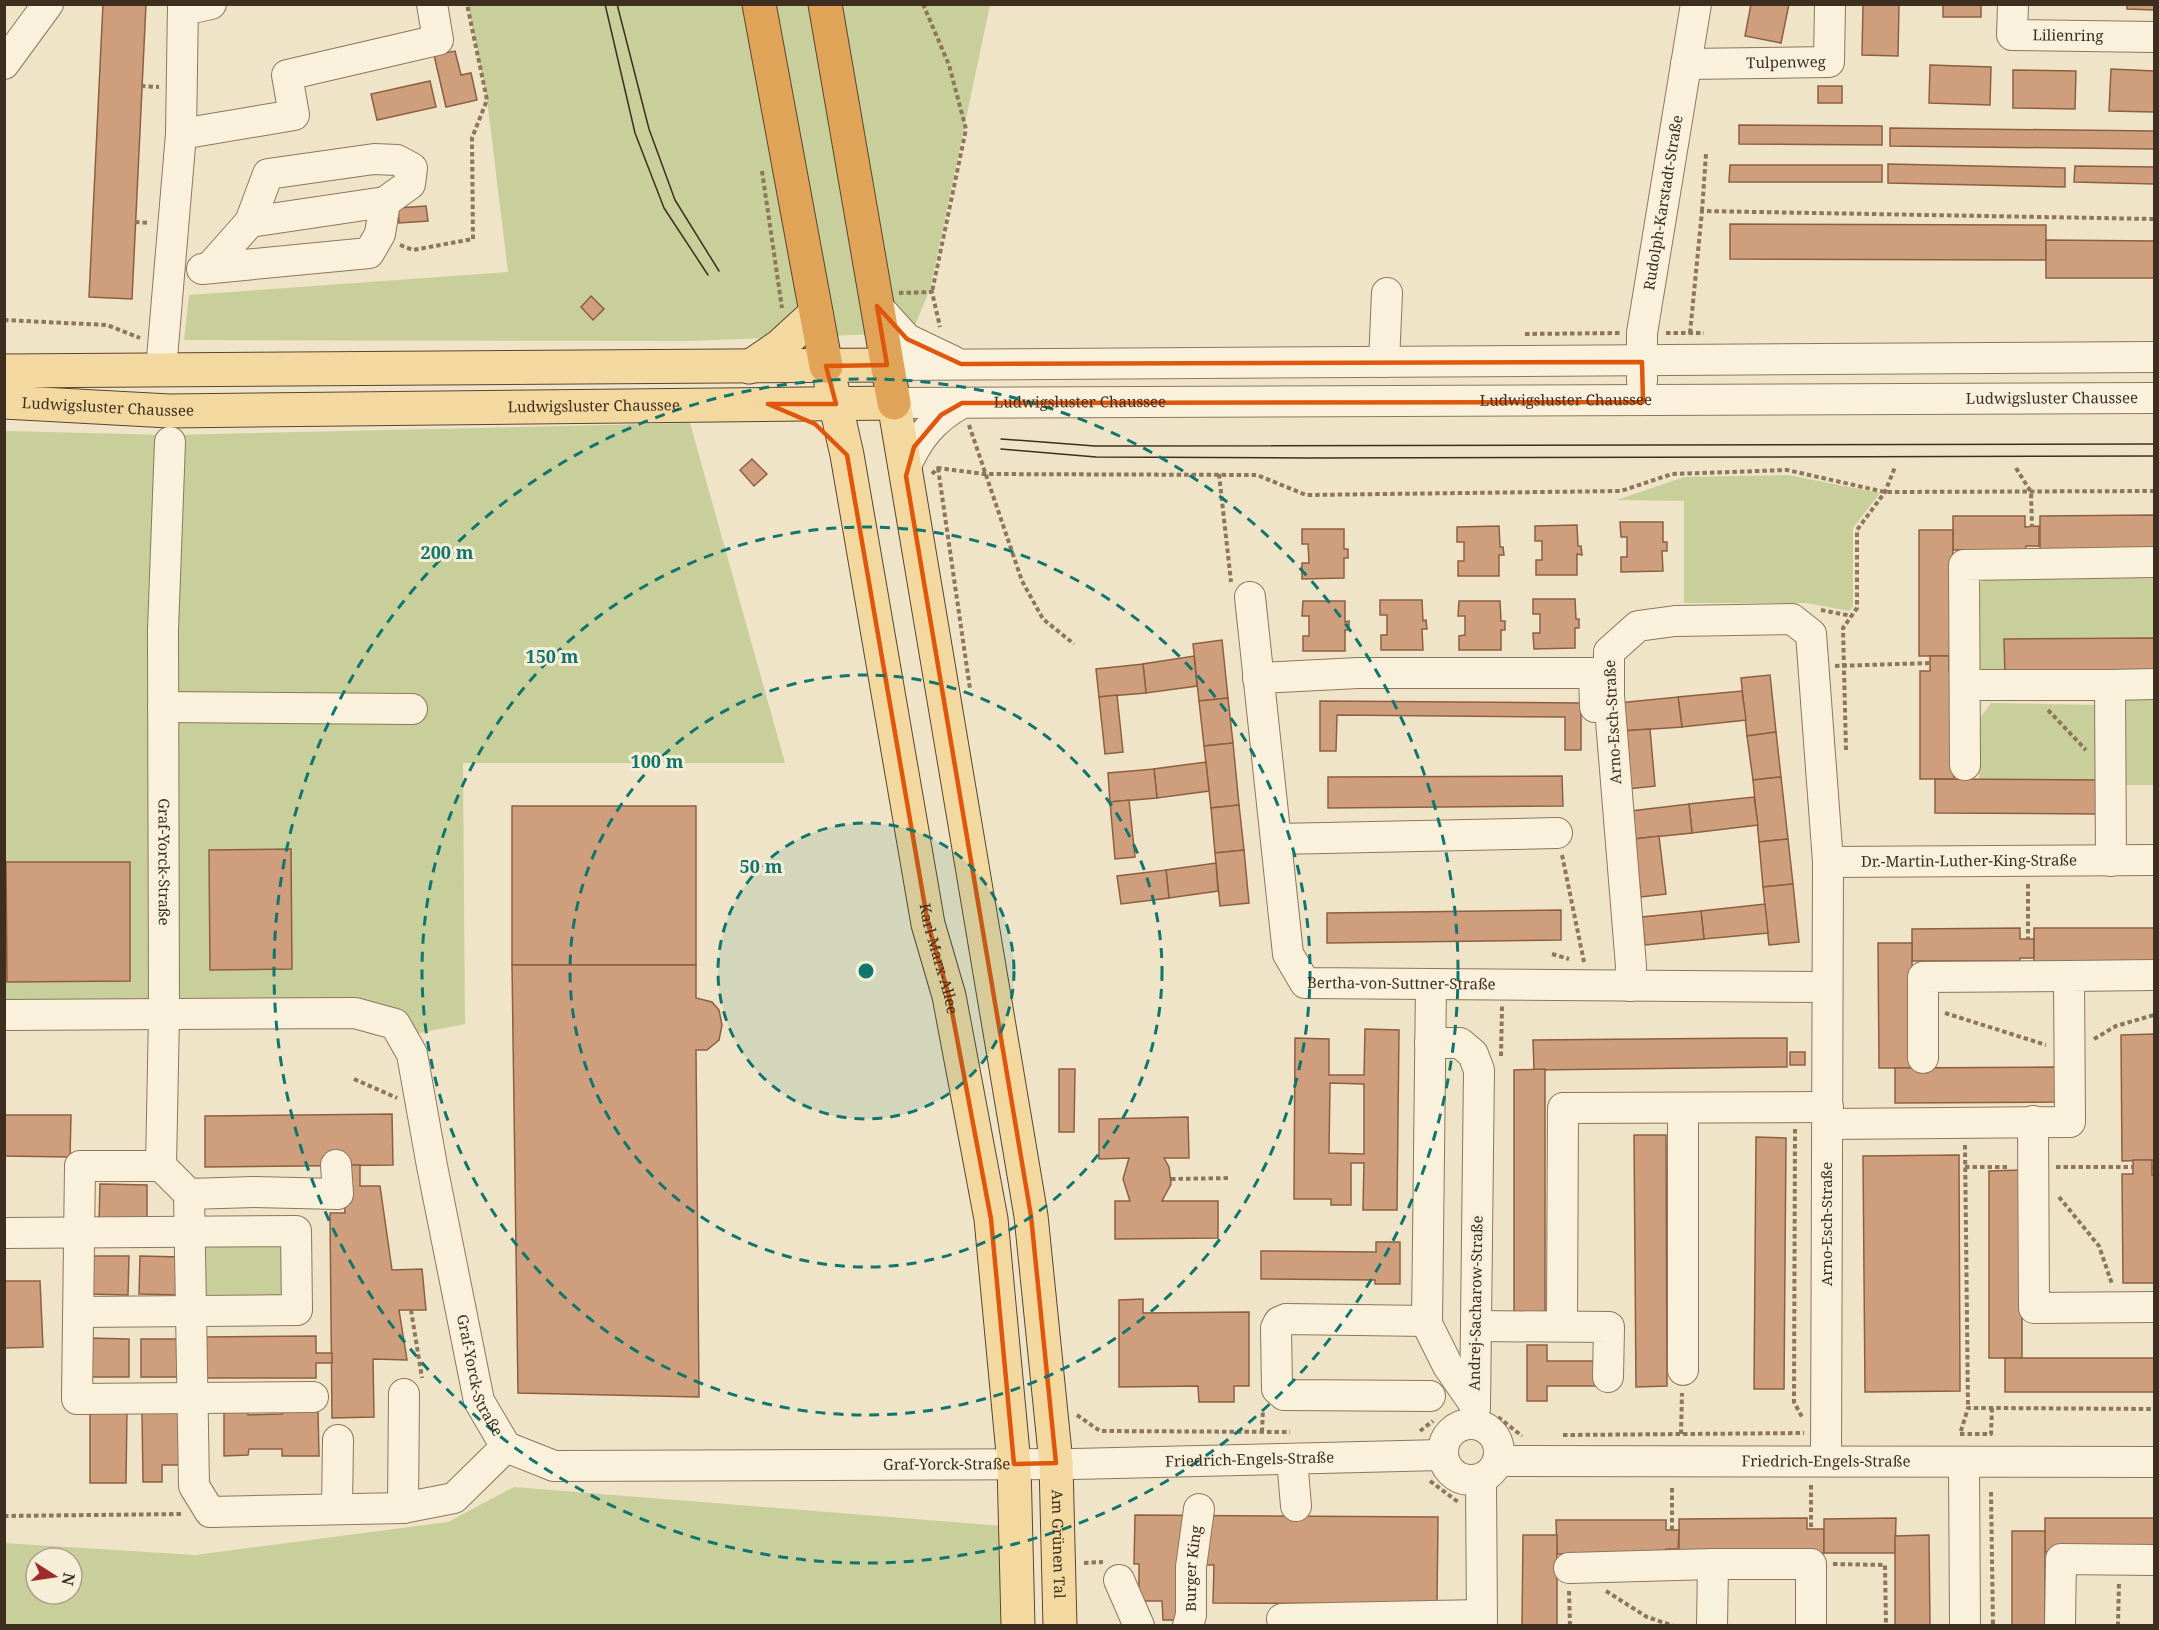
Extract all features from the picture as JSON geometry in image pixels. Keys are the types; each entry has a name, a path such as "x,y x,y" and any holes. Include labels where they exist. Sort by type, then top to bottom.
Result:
{"highway":[{"path":"759,4 826,366"},
{"path":"825,4 894,403"}],"main road":[{"path":"749,367 780,346 815,309"},
{"path":"4,371 162,356 749,367 887,365"},
{"name":"Karl-Marx-Allee","path":"826,366 848,455 928,924 949,996 991,1218 1014,1464"},
{"name":"Ludwigsluster Chaussee","path":"4,402 170,411 894,403"},
{"path":"894,403 1031,1216 1056,1463"},
{"path":"768,404 815,424 832,437 848,455"},
{"name":"Am Grünen Tal","path":"1056,1463 1060,1626"},
{"path":"1014,1464 1018,1626"}],"street":[{"path":"4,64 48,4"},
{"path":"181,134 294,115 287,75 438,40 432,4"},
{"name":"Rudolph-Karstadt-Straße","path":"1643,402 1642,347 1696,4"},
{"name":"Tulpenweg","path":"1686,64 1829,62 1830,4"},
{"name":"Lilienring","path":"2013,4 2012,36 2154,37"},
{"path":"162,356 193,6"},
{"path":"211,266 250,222 268,174 374,159 398,160 412,168 410,184 385,202 250,222"},
{"path":"169,280 211,266 369,253 380,234 385,202"},
{"path":"1384,362 1387,293"},
{"path":"876,299 908,339 961,364"},
{"path":"887,365 1384,362 1642,347 2154,357"},
{"name":"Ludwigsluster Chaussee","path":"894,403 1643,402 2154,398"},
{"path":"905,472 925,430 941,415 962,403"},
{"name":"Graf-Yorck-Straße","path":"164,1015 163,707 170,442"},
{"path":"1965,765 1964,565 2154,562"},
{"name":"Bertha-von-Suttner-Straße","path":"1241,594 1258,678 1288,954 1305,982 1630,986"},
{"name":"Arno-Esch-Straße","path":"1630,986 1631,966 1609,696 1609,652 1638,626 1675,621 1792,620 1811,634 1828,862 1826,987 1828,1115 1819,1461"},
{"path":"1258,678 1358,673 1594,673 1597,756"},
{"path":"2110,684 2111,861"},
{"path":"1965,685 2154,684"},
{"path":"163,707 412,709"},
{"path":"1277,839 1557,833"},
{"name":"Dr.-Martin-Luther-King-Straße","path":"1828,862 2154,860"},
{"path":"1923,1058 1923,977 2154,975"},
{"path":"1562,1326 1563,1108 1795,1107 1828,1115 1964,1123 2070,1122 2069,976"},
{"name":"Andrej-Sacharow-Straße","path":"1431,984 1427,1321 1448,1366 1475,1414"},
{"path":"1630,986 1826,987"},
{"name":"Graf-Yorck-Straße","path":"4,1015 355,1013 394,1024 412,1054 479,1401 506,1447 554,1466 1056,1463"},
{"path":"161,1166 164,1015"},
{"name":"Andrej-Sacharow-Straße","path":"1431,1043 1460,1043 1473,1054 1479,1070 1475,1414"},
{"path":"1683,1108 1683,1370"},
{"path":"2033,1122 2034,1308 2141,1307"},
{"path":"189,1194 254,1192 338,1194 336,1165"},
{"path":"313,1397 193,1398 77,1399 80,1166 161,1166 189,1194 190,1311 193,1398 194,1486 210,1512 403,1508 454,1498 506,1447"},
{"path":"4,1233 296,1231 297,1310 79,1312"},
{"path":"1427,1321 1286,1319 1279,1322 1276,1328 1277,1389 1279,1394 1284,1395 1434,1406"},
{"path":"1476,1326 1609,1327 1608,1377"},
{"path":"403,1508 404,1394"},
{"path":"1282,1619 1481,1620 1486,1482 1498,1445 1495,1437 1483,1426 1475,1414 1466,1424 1451,1432 1443,1446 1442,1455"},
{"path":"337,1509 338,1440"},
{"path":"1294,1445 1296,1506"},
{"name":"Friedrich-Engels-Straße","path":"1056,1463 1294,1445 1413,1456 1442,1455 1449,1471 1456,1476 1464,1480 1486,1482 1528,1462 2154,1462"},
{"path":"1964,1462 1965,1626"},
{"name":"Burger King","path":"1194,1623 1191,1615 1191,1567 1199,1509"},
{"path":"2060,1626 2061,1559 2154,1560"},
{"path":"1712,1626 1713,1564"},
{"path":"1569,1568 1811,1564 1811,1626"},
{"path":"1194,1623 1199,1565"},
{"path":"1114,1571 1139,1626"}],"path":[{"path":"413,250 472,239 472,138 487,100 467,4"},
{"path":"923,4 949,65 966,129 932,292 938,325 944,331"},
{"path":"1690,333 1706,154"},
{"path":"1702,211 2154,219"},
{"path":"876,299 889,288 898,293 932,292"},
{"path":"781,316 783,309 815,309"},
{"path":"4,320 107,325 148,340 162,356"},
{"path":"1514,334 1642,347 1690,333 1713,333"},
{"path":"1843,666 1843,628 1857,608 1857,530 1886,492 1895,467"},
{"path":"905,472 933,474 938,468"},
{"path":"938,468 984,474 1257,475 1306,495 1621,491 1672,474 1787,470 1886,492 2154,491"},
{"path":"938,468 971,693"},
{"path":"2016,468 2031,492 2032,527"},
{"path":"984,474 1022,581 1043,619 1074,644"},
{"path":"1219,474 1241,594"},
{"path":"1813,668 1930,663"},
{"path":"2047,708 2079,742 2111,782"},
{"path":"1557,833 1585,964"},
{"path":"2027,862 2028,939"},
{"path":"1923,1005 2069,1053 2116,1026 2154,1015"},
{"path":"354,1079 422,1110"},
{"path":"1557,1435 1810,1433 1794,1402 1795,1107"},
{"path":"1964,1123 1968,1408 1960,1434 1991,1434 1992,1408"},
{"path":"2033,1167 2099,1246 2108,1277 2141,1307"},
{"path":"1171,1179 1231,1178"},
{"path":"404,1394 424,1394 411,1310"},
{"path":"1681,1434 1683,1370"},
{"path":"1475,1414 1497,1405 1498,1419 1526,1439 1528,1462"},
{"path":"1434,1406 1421,1431 1412,1431 1412,1478 1428,1479 1463,1507 1486,1482"},
{"path":"1968,1408 2154,1409"},
{"path":"1073,1411 1100,1431 1294,1445"},
{"path":"1811,1529 1819,1461"},
{"path":"1991,1492 1993,1626"},
{"path":"4,1516 190,1514"},
{"path":"2118,1626 2119,1560"},
{"path":"1074,1563 1114,1571"},
{"path":"1811,1564 1885,1565 1886,1626"},
{"path":"1569,1568 1570,1626"},
{"path":"1569,1568 1647,1617 1674,1626"}],"highlighted area":[{"path":"877,306 907,339 961,364 1642,362 1643,402 962,403 941,415 914,447 906,476 1031,1216 1056,1463 1014,1464 991,1219 949,996 928,924 847,455 815,424 768,404 836,404 826,366 887,365"}],"green space":[{"path":"468,5 990,5 930,289 912,333 685,341 184,340 189,295 508,272 487,100"},
{"path":"690,423 785,763 463,763 465,1024 414,1034 355,1013 5,1015 5,431 170,435"},
{"path":"1788,475 1880,493 1853,528 1853,607 1849,611 1807,603 1684,603 1684,501 1617,500 1684,477"},
{"path":"2154,572 2154,638 2005,639 2005,674 1975,675 1974,591 1988,574"},
{"path":"2120,698 2154,698 2154,785 2118,785"},
{"path":"1991,703 2096,705 2097,780 1979,779 1979,719"},
{"path":"296,1231 297,1310 190,1311 190,1233"},
{"path":"514,1487 1003,1526 1003,1625 5,1625 4,1543 52,1546 24,1546 24,1606 84,1606 84,1548 195,1555 448,1522"}],"building":[{"path":"103,4 146,4 132,299 89,297"},
{"path":"1751,4 1789,4 1781,43 1745,36"},
{"path":"1863,4 1899,4 1898,56 1862,55"},
{"path":"1943,4 1981,4 1981,17 1943,17"},
{"path":"2127,4 2154,4 2154,10 2127,9"},
{"path":"455,51 461,75 471,73 477,100 446,107 434,55"},
{"path":"1930,65 1991,67 1990,105 1929,103"},
{"path":"2111,69 2154,71 2154,112 2109,111"},
{"path":"2013,70 2076,71 2075,109 2013,108"},
{"path":"430,81 436,107 377,120 371,94"},
{"path":"1818,86 1842,86 1842,103 1818,103"},
{"path":"1739,125 1882,126 1882,145 1739,144"},
{"path":"1890,128 2154,131 2154,149 1890,146"},
{"path":"1888,164 2065,168 2065,187 1888,183"},
{"path":"1730,165 1882,165 1882,182 1729,182"},
{"path":"2075,166 2154,167 2154,184 2074,182"},
{"path":"426,206 428,221 399,223 398,208"},
{"path":"1730,224 2046,225 2046,260 1730,259"},
{"path":"2046,240 2154,241 2154,278 2046,278"},
{"path":"591,296 604,309 593,320 581,307"},
{"path":"752,459 767,474 754,486 740,470"},
{"path":"2154,515 2154,550 2040,550 2040,516"},
{"path":"1953,516 2025,516 2025,527 2039,526 2039,546 2026,546 2025,550 1953,550"},
{"path":"1620,522 1663,522 1663,542 1667,542 1667,551 1662,551 1663,571 1621,572 1621,557 1627,557 1627,537 1621,537"},
{"path":"1577,525 1578,546 1581,546 1582,555 1577,554 1577,575 1536,575 1536,560 1542,560 1542,541 1535,541 1535,526"},
{"path":"1499,526 1500,547 1503,547 1504,555 1499,555 1499,576 1458,576 1458,561 1464,561 1464,542 1457,542 1457,527"},
{"path":"1302,529 1344,529 1344,549 1348,549 1348,558 1344,558 1344,578 1302,579 1302,563 1309,563 1308,544 1302,544"},
{"path":"1919,530 1953,530 1952,656 1919,656"},
{"path":"1533,599 1575,599 1579,628 1575,628 1575,648 1534,649 1533,633 1540,633 1540,614 1533,614"},
{"path":"1380,600 1422,600 1423,621 1426,620 1427,629 1422,629 1423,650 1381,650 1381,635 1387,635 1387,615 1380,615"},
{"path":"1303,601 1345,601 1345,622 1349,621 1349,630 1345,630 1345,651 1303,651 1303,636 1309,636 1309,616 1302,616"},
{"path":"1459,601 1500,601 1501,621 1505,621 1505,630 1501,630 1501,650 1459,650 1459,636 1465,635 1465,616 1458,616"},
{"path":"2154,638 2154,672 2005,674 2004,639"},
{"path":"1222,640 1228,698 1199,701 1193,644"},
{"path":"1194,656 1197,686 1146,693 1143,664"},
{"path":"1930,656 1949,656 1949,671 1954,671 1954,779 1920,779 1920,671 1930,671"},
{"path":"1143,664 1146,693 1099,697 1096,669"},
{"path":"1770,675 1776,732 1747,736 1741,678"},
{"path":"1742,691 1746,720 1682,727 1678,697"},
{"path":"1117,695 1123,752 1105,754 1099,697"},
{"path":"1678,697 1682,727 1622,731 1618,703"},
{"path":"1228,698 1233,743 1204,746 1199,701"},
{"path":"1320,701 1581,703 1581,750 1565,750 1565,717 1337,715 1336,751 1320,751"},
{"path":"1650,729 1655,786 1628,789 1622,731"},
{"path":"1776,732 1781,777 1753,780 1747,736"},
{"path":"1233,743 1239,805 1211,808 1204,746"},
{"path":"1206,762 1209,791 1157,798 1154,769"},
{"path":"1154,769 1157,798 1110,802 1108,773"},
{"path":"1562,776 1563,806 1328,808 1328,777"},
{"path":"1781,777 1788,839 1759,842 1753,780"},
{"path":"1935,779 2097,780 2096,814 1935,813"},
{"path":"1754,797 1758,825 1692,833 1689,804"},
{"path":"1129,800 1135,857 1115,859 1110,802"},
{"path":"1689,804 1692,833 1634,839 1631,811"},
{"path":"1239,805 1244,850 1215,853 1211,808"},
{"path":"512,806 696,806 696,965 512,965"},
{"path":"1659,836 1666,894 1641,897 1634,839"},
{"path":"1788,839 1793,884 1763,887 1759,842"},
{"path":"291,849 292,969 210,970 209,850"},
{"path":"1244,850 1249,903 1220,906 1215,853"},
{"path":"6,862 130,862 130,981 7,982"},
{"path":"1216,863 1218,891 1169,898 1166,870"},
{"path":"1166,870 1169,898 1121,904 1117,876"},
{"path":"1793,884 1799,942 1769,945 1763,887"},
{"path":"1765,904 1768,933 1704,939 1701,911"},
{"path":"1561,910 1561,940 1327,943 1327,913"},
{"path":"1701,911 1704,939 1645,945 1642,917"},
{"path":"2020,928 2020,939 2034,939 2034,958 2020,958 2020,961 1912,961 1912,929"},
{"path":"2034,928 2154,928 2154,961 2034,962"},
{"path":"1878,943 1912,943 1912,1068 1879,1068"},
{"path":"512,965 696,965 696,998 712,1002 719,1010 722,1025 719,1040 707,1050 696,1050 699,1397 518,1393"},
{"path":"1365,1029 1399,1030 1397,1210 1363,1210 1364,1163 1351,1163 1351,1205 1331,1205 1331,1199 1294,1199 1295,1038 1329,1039 1329,1075 1364,1075","holes":["1330,1083 1364,1084 1364,1154 1329,1153"]},
{"path":"2154,1034 2154,1160 2122,1161 2121,1035"},
{"path":"1787,1038 1787,1067 1534,1070 1533,1040"},
{"path":"1790,1052 1805,1052 1805,1065 1790,1065"},
{"path":"2055,1067 2056,1102 1895,1103 1895,1068"},
{"path":"1059,1069 1075,1069 1074,1132 1059,1132"},
{"path":"1545,1069 1545,1322 1514,1322 1514,1070"},
{"path":"392,1114 393,1165 205,1167 205,1116"},
{"path":"4,1115 71,1115 70,1157 4,1156"},
{"path":"1188,1117 1189,1158 1164,1158 1169,1167 1171,1184 1162,1201 1218,1201 1218,1238 1115,1239 1115,1201 1130,1201 1123,1179 1129,1158 1099,1159 1099,1119"},
{"path":"1634,1135 1666,1135 1667,1386 1636,1387"},
{"path":"1756,1137 1786,1138 1784,1389 1754,1389"},
{"path":"1959,1155 1960,1391 1865,1392 1863,1156"},
{"path":"2133,1160 2152,1160 2154,1283 2123,1283 2122,1174 2133,1174"},
{"path":"343,1165 360,1165 360,1186 380,1186 392,1270 422,1269 426,1310 399,1310 407,1360 373,1359 374,1417 332,1418 330,1213 345,1213"},
{"path":"2022,1170 2022,1358 1989,1358 1989,1171"},
{"path":"100,1184 147,1185 147,1223 99,1224"},
{"path":"1376,1242 1400,1242 1400,1284 1375,1284 1375,1280 1261,1279 1261,1251 1376,1252"},
{"path":"88,1256 129,1256 128,1295 87,1294"},
{"path":"140,1256 181,1257 180,1295 139,1294"},
{"path":"4,1281 40,1281 43,1347 4,1348"},
{"path":"1143,1299 1143,1313 1249,1312 1249,1386 1234,1386 1234,1402 1199,1402 1198,1386 1119,1387 1119,1300"},
{"path":"316,1336 316,1353 332,1353 332,1363 316,1363 316,1378 205,1378 205,1337"},
{"path":"88,1338 129,1339 129,1377 88,1377"},
{"path":"141,1339 182,1339 182,1377 141,1377"},
{"path":"1527,1345 1547,1345 1547,1361 1600,1361 1600,1386 1547,1386 1547,1401 1527,1401"},
{"path":"2005,1358 2154,1358 2154,1392 2005,1392"},
{"path":"90,1409 127,1409 126,1483 90,1483"},
{"path":"282,1409 318,1409 319,1456 282,1456 282,1449 249,1449 248,1455 224,1456 224,1410 248,1410 248,1415 282,1414"},
{"path":"142,1411 180,1411 181,1465 162,1465 162,1482 143,1482"},
{"path":"1135,1515 1438,1517 1437,1604 1213,1603 1214,1565 1185,1565 1180,1620 1163,1620 1162,1601 1139,1601 1139,1564 1134,1564"},
{"path":"1807,1518 1807,1529 1824,1529 1824,1553 1679,1553 1679,1519"},
{"path":"1896,1518 1895,1553 1824,1553 1824,1519"},
{"path":"2045,1518 2154,1518 2154,1552 2045,1552"},
{"path":"1556,1520 1666,1520 1666,1530 1679,1530 1678,1549 1666,1549 1666,1554 1557,1554"},
{"path":"2012,1531 2045,1531 2045,1626 2012,1626"},
{"path":"1523,1535 1557,1535 1557,1626 1522,1626"},
{"path":"1929,1535 1930,1626 1895,1626 1895,1536"}],"tram line":[{"path":"605,4 635,133 664,208 708,275"},
{"path":"617,4 649,129 675,200 719,271"},
{"path":"1001,439 1095,446 2154,444"},
{"path":"1001,449 1096,457 2154,456"}]}
